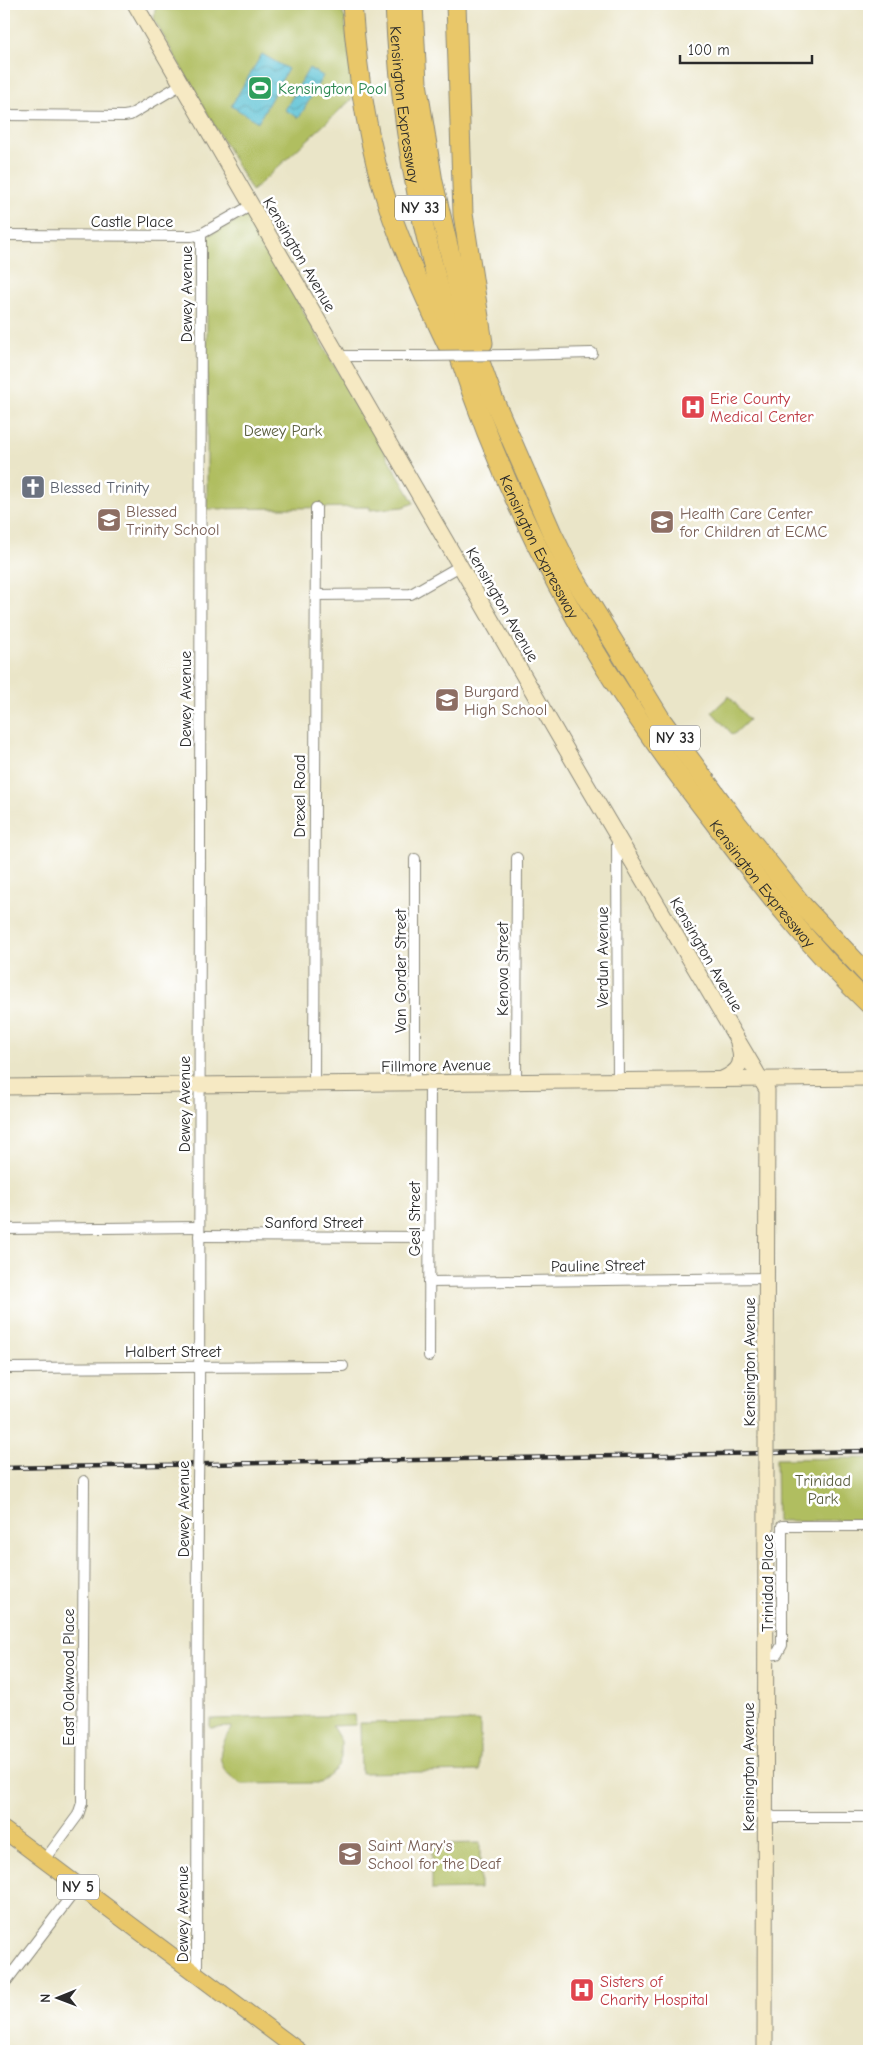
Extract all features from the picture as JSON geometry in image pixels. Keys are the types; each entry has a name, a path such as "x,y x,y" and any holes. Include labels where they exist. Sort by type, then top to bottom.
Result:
{"highway":[{"path":"352,4 363,99 374,154 389,209 425,299 484,402"},
{"name":"Kensington Expressway","path":"394,4 402,103 422,220 437,281 484,402 572,574 662,721 735,821 803,906 869,976"},
{"name":"Kensington Expressway","path":"413,4 417,83 433,182 484,402 509,486 533,537 606,669 669,763 768,894 869,1004"},
{"path":"456,4 463,214 484,402"}],"main road":[{"name":"NY 5","path":"4,1830 292,2049"}],"street":[{"name":"Kensington Avenue","path":"135,4 460,566 767,1090 765,2051"},
{"path":"4,115 130,115 182,84"},
{"name":"Castle Place","path":"4,235 175,236 201,234 252,205"},
{"name":"Dewey Avenue","path":"197,1976 201,234"},
{"path":"340,356 592,353"},
{"name":"Drexel Road","path":"314,1084 316,508"},
{"path":"315,595 411,594 460,566"},
{"name":"Verdun Avenue","path":"617,834 618,1080"},
{"name":"Kenova Street","path":"516,1081 518,858"},
{"name":"Van Gorder Street","path":"415,859 423,1082"},
{"path":"722,1079 733,1074 739,1066 742,1056 736,1037"},
{"name":"Fillmore Avenue","path":"4,1087 869,1078"},
{"name":"Gesl Street","path":"423,1082 429,1237 429,1356"},
{"name":"Sanford Street","path":"4,1229 429,1237"},
{"name":"Pauline Street","path":"429,1282 768,1278"},
{"name":"Halbert Street","path":"4,1368 343,1366"},
{"name":"East Oakwood Place","path":"44,1861 78,1815 82,1803 84,1481"},
{"name":"Trinidad Place","path":"766,1655 777,1654 782,1645 782,1526 869,1526"},
{"path":"765,1813 774,1817 869,1817"},
{"path":"4,1984 78,1887"}],"green space":[{"name":"Kensington Pool","path":"162,4 334,4 340,8 345,18 354,97 252,191 154,20 155,9"},
{"name":"Dewey Park","path":"246,216 251,221 414,503 403,507 370,510 370,507 207,509 207,240 209,235"},
{"path":"729,696 749,720 733,735 712,712"},
{"name":"Trinidad Park","path":"869,1458 869,1520 777,1521 776,1459"},
{"path":"355,1715 356,1725 332,1726 341,1741 341,1757 338,1767 320,1783 242,1784 226,1772 220,1759 223,1744 232,1727 210,1728 210,1719"},
{"path":"480,1721 480,1771 361,1773 360,1723"},
{"path":"480,1843 480,1889 432,1890 432,1844"}],"water":[{"name":"Kensington Pool","path":"262,54 288,69 258,122 231,106"},
{"name":"Kensington Pool","path":"309,68 323,76 299,118 285,110"}],"railway":[{"path":"4,1468 869,1451"}],"place":[{"name":"Kensington Pool","path":"260,88"},
{"name":"Erie County Medical Center","path":"693,407"},
{"name":"Blessed Trinity","path":"33,487"},
{"name":"Blessed Trinity School","path":"109,520"},
{"name":"Health Care Center for Children at ECMC","path":"662,522"},
{"name":"Burgard High School","path":"447,700"},
{"name":"Saint Mary's School for the Deaf","path":"350,1854"},
{"name":"Sisters of Charity Hospital","path":"582,1990"}]}
